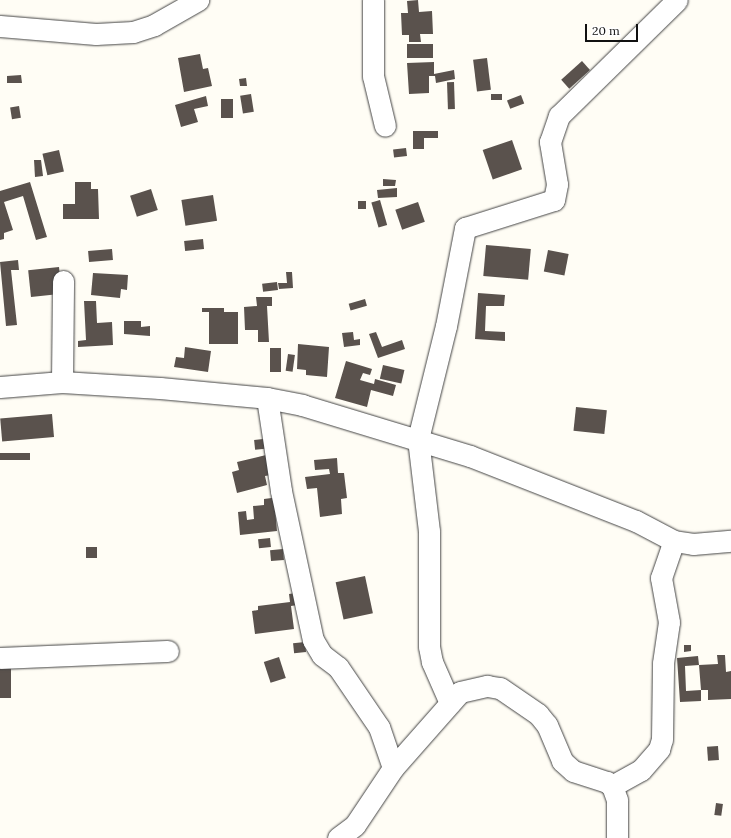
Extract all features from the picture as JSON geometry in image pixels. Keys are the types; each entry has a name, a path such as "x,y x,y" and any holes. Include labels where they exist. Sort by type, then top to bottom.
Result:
{"street":[{"path":"0,26 96,34 133,32 154,25 198,0"},
{"path":"373,0 373,76 385,126"},
{"path":"450,703 432,662 429,646 429,531 418,440 448,318 465,228 554,200 557,184 550,142 559,116 667,2"},
{"path":"62,382 64,281"},
{"path":"0,387 62,382 160,388 267,398 302,405 418,440 565,491 636,521 674,541 693,544 731,541"},
{"path":"267,398 281,491 314,640 322,655 338,667 379,727 393,768"},
{"path":"612,786 641,770 659,749 662,739 663,663 670,622 661,585 674,541"},
{"path":"0,658 168,651"},
{"path":"338,838 355,825 393,768 460,692 487,686 500,688 538,714 547,725 562,761 573,771 608,782 612,786 617,800 617,838"}],"building":[{"path":"418,0 419,12 432,11 433,34 420,34 421,42 409,42 409,35 402,35 401,13 408,13 407,1"},
{"path":"407,44 433,44 433,58 407,58"},
{"path":"200,54 203,69 208,68 212,86 184,92 178,58"},
{"path":"487,58 491,90 477,91 473,60"},
{"path":"582,61 590,70 569,89 561,80"},
{"path":"434,62 434,74 454,70 455,79 436,83 435,76 429,76 429,93 409,94 407,63"},
{"path":"21,75 22,83 7,83 7,76"},
{"path":"246,78 247,86 240,86 239,79"},
{"path":"447,82 454,82 455,109 448,109"},
{"path":"251,94 254,112 243,113 240,96"},
{"path":"491,94 502,94 502,100 491,100"},
{"path":"521,95 524,103 510,109 507,100"},
{"path":"206,96 208,106 194,109 198,122 181,127 175,105"},
{"path":"221,99 233,99 233,118 221,118"},
{"path":"19,106 21,118 12,119 10,107"},
{"path":"413,131 438,131 438,138 424,138 424,149 413,149"},
{"path":"512,140 522,169 493,179 483,150"},
{"path":"406,148 407,156 394,158 393,150"},
{"path":"59,150 64,171 47,175 42,154"},
{"path":"34,160 41,160 43,176 35,177"},
{"path":"383,179 396,180 395,186 383,186"},
{"path":"30,182 47,237 36,240 23,196 4,202 13,230 4,233 4,239 0,240 0,191"},
{"path":"75,182 91,182 91,189 98,189 99,219 63,219 63,204 75,204"},
{"path":"397,188 397,197 378,198 377,190"},
{"path":"151,189 158,210 137,217 130,196"},
{"path":"213,195 217,221 185,226 181,200"},
{"path":"380,200 387,225 379,227 371,202"},
{"path":"358,201 366,201 366,209 358,209"},
{"path":"418,202 425,222 402,230 395,210"},
{"path":"203,239 204,249 185,251 184,241"},
{"path":"486,245 531,249 528,280 483,276"},
{"path":"112,249 113,260 89,262 88,251"},
{"path":"548,250 569,254 564,276 544,272"},
{"path":"18,260 19,270 11,270 17,325 6,326 0,262"},
{"path":"59,267 62,294 31,297 28,270"},
{"path":"286,272 292,272 293,288 279,289 278,283 287,283"},
{"path":"93,273 128,275 127,290 121,289 120,298 91,295"},
{"path":"277,282 278,290 263,292 262,284"},
{"path":"478,293 505,295 504,306 486,306 485,331 505,332 505,341 475,339"},
{"path":"256,297 272,297 272,306 267,306 269,342 258,342 258,330 245,330 244,307 257,306"},
{"path":"365,299 367,306 351,310 349,304"},
{"path":"84,301 96,301 97,323 112,322 113,345 78,347 78,341 86,340"},
{"path":"202,308 224,308 224,312 238,312 238,344 209,344 209,312 202,312"},
{"path":"124,321 141,321 141,327 150,326 150,336 124,334"},
{"path":"353,332 354,340 360,339 360,345 344,347 342,333"},
{"path":"376,332 382,347 402,340 405,349 378,358 369,334"},
{"path":"298,344 329,347 327,377 306,375 306,370 297,369"},
{"path":"185,347 211,351 208,372 174,367 176,357 184,358"},
{"path":"270,348 281,348 281,372 270,372"},
{"path":"288,354 295,355 293,372 286,371"},
{"path":"346,361 372,369 370,375 363,373 360,380 374,384 375,379 396,385 393,396 371,390 367,407 335,398"},
{"path":"383,365 404,370 401,384 380,379"},
{"path":"576,407 607,410 604,434 573,431"},
{"path":"52,414 54,437 2,441 0,419"},
{"path":"272,438 273,448 255,450 254,440"},
{"path":"0,453 30,453 30,460 0,460"},
{"path":"266,455 271,475 265,476 267,485 237,493 232,472 239,470 237,462"},
{"path":"337,458 338,473 344,473 347,498 341,499 342,514 320,517 317,488 307,489 305,477 330,474 329,469 315,470 314,460"},
{"path":"279,497 275,509 277,531 240,535 238,512 246,511 247,520 254,519 253,506 264,505 264,499"},
{"path":"270,538 271,547 259,548 258,539"},
{"path":"86,547 97,547 97,558 86,558"},
{"path":"283,549 284,560 271,561 270,550"},
{"path":"365,576 373,613 344,619 336,582"},
{"path":"303,592 304,604 291,606 294,629 255,634 252,611 258,610 258,606 290,602 289,594"},
{"path":"305,642 306,652 294,653 293,643"},
{"path":"684,645 691,645 691,651 684,652"},
{"path":"717,655 725,655 726,672 731,671 731,699 708,700 708,690 701,690 699,665 718,664"},
{"path":"698,656 699,665 685,666 686,691 701,690 701,701 680,702 677,658"},
{"path":"279,657 286,678 271,683 264,662"},
{"path":"0,666 11,666 11,698 0,698"},
{"path":"718,746 719,760 708,761 707,747"},
{"path":"716,803 723,804 721,816 714,815"}]}
